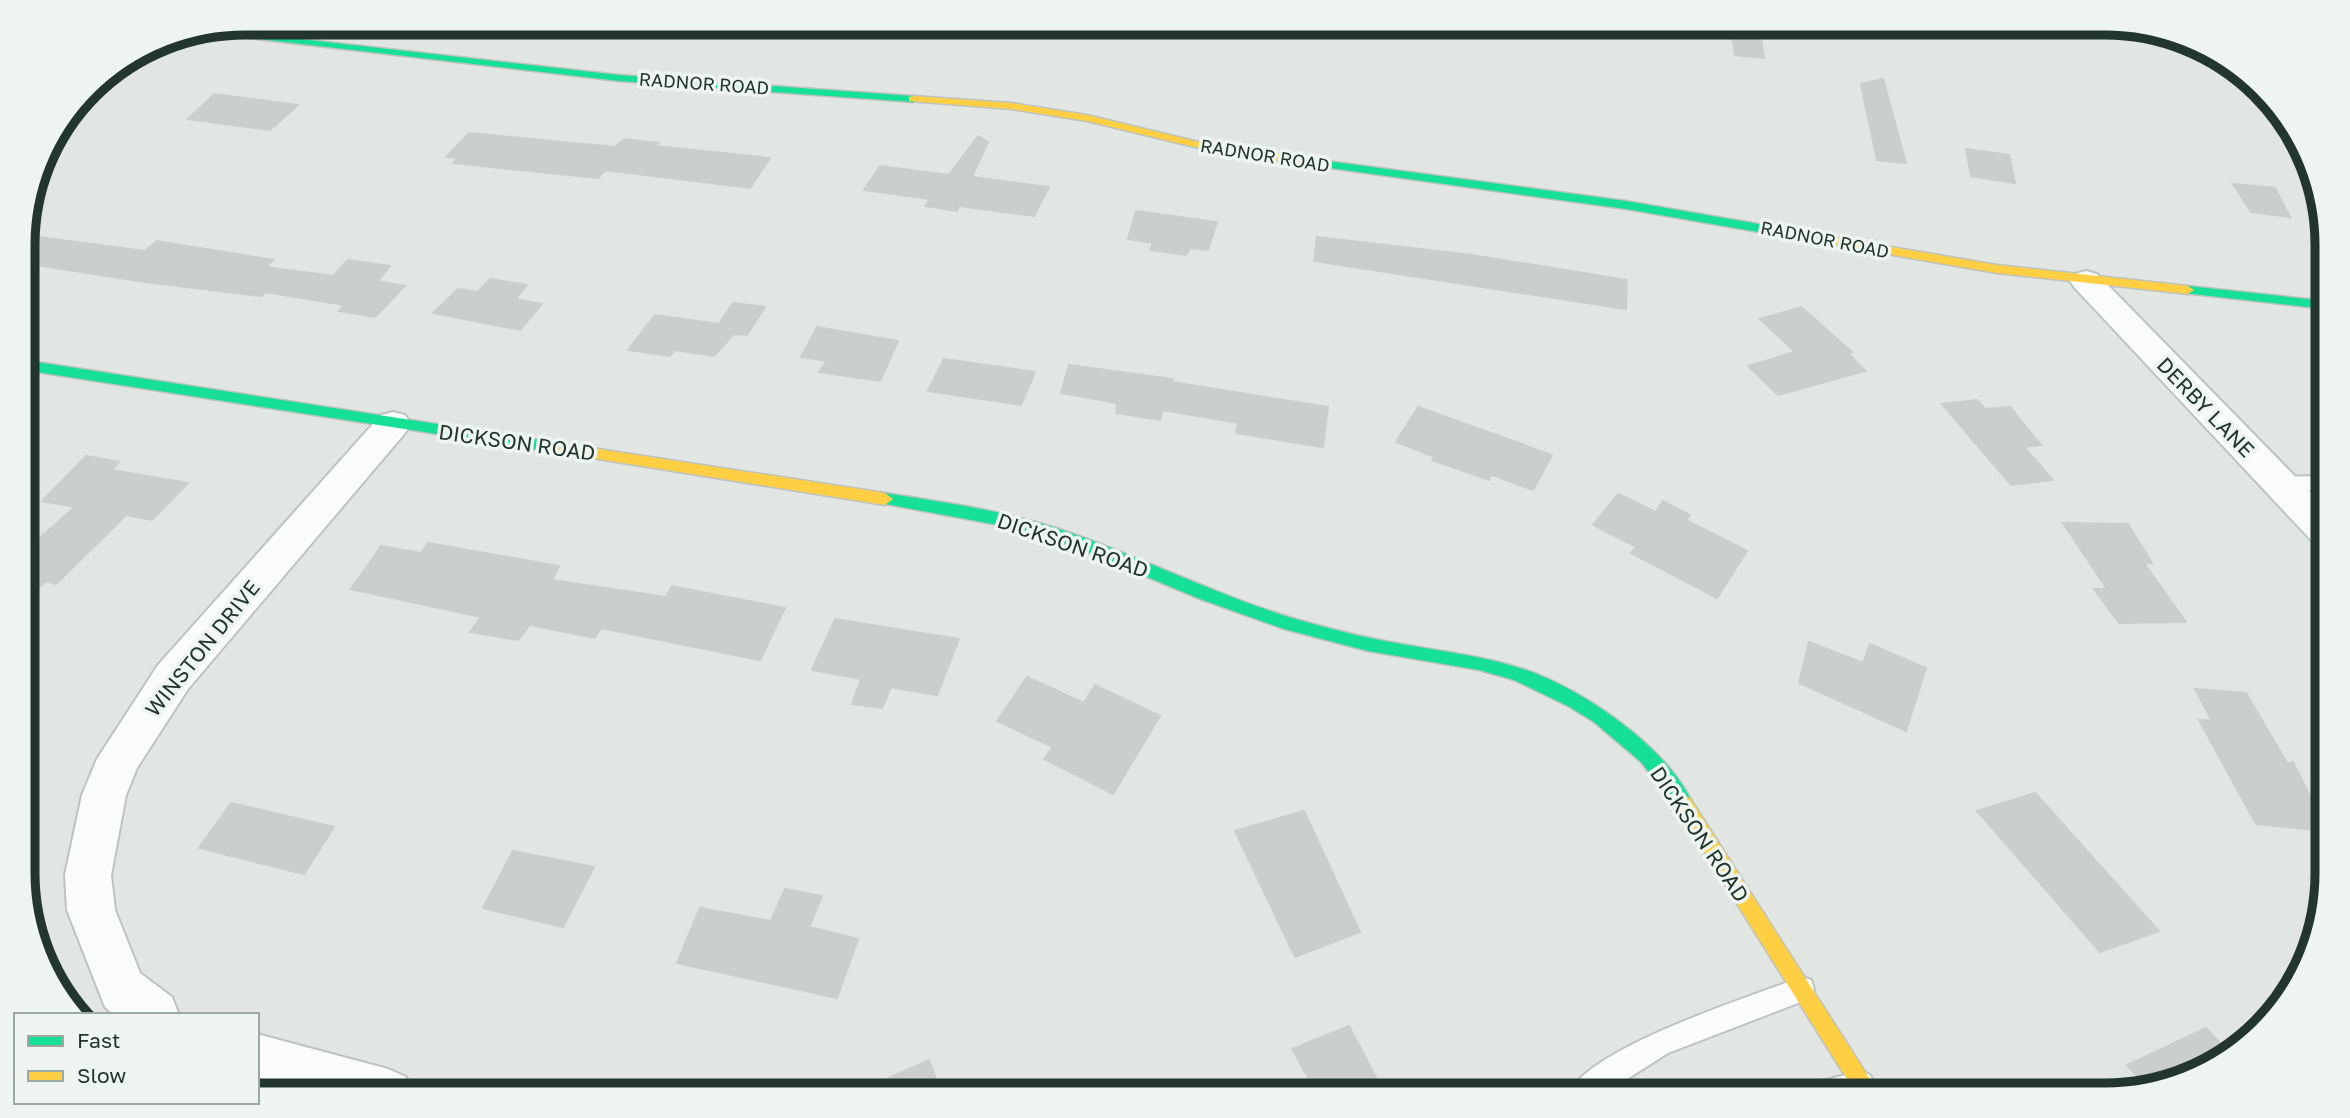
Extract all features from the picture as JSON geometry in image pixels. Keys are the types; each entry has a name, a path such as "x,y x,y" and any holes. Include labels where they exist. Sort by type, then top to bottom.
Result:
{"street":[{"name":"RADNOR ROAD","path":"237,35 619,78 1022,107 1087,118 1203,146 1259,156 1626,205 1753,225 1888,252 2086,281 2315,304"},
{"name":"DERBY LANE","path":"2086,281 2315,521"},
{"name":"DICKSON ROAD","path":"35,367 984,514 1022,523 1097,549 1268,617 1333,635 1489,665 1522,677 1571,699 1617,730 1645,754 1691,814 1861,1083"},
{"name":"WINSTON DRIVE","path":"151,1013 122,990 91,910 88,875 104,795 119,759 173,677 393,424"},
{"path":"259,1060 344,1083"}],"lane":[{"path":"2279,484 2315,483"},
{"path":"1597,1083 1660,1043 1802,989"}],"building":[{"path":"1732,35 1761,35 1764,58 1735,55"},
{"path":"1883,79 1906,163 1877,160 1861,84"},
{"path":"214,94 298,105 270,130 188,119"},
{"path":"469,133 616,147 624,139 658,143 655,146 770,158 750,188 605,170 598,178 453,163 458,158 446,157"},
{"path":"978,136 988,142 972,177 1049,187 1034,216 959,206 957,211 925,206 930,199 864,190 880,166 949,175"},
{"path":"1966,149 2009,155 2015,183 1971,176"},
{"path":"2233,184 2275,188 2290,217 2251,212"},
{"path":"1136,211 1217,222 1208,250 1190,248 1186,255 1150,250 1153,243 1128,239"},
{"path":"35,237 145,251 157,241 273,260 266,267 333,276 348,260 390,266 378,281 405,286 375,317 339,311 344,305 265,292 261,296 35,265"},
{"path":"1317,237 1472,255 1627,280 1626,309 1314,261"},
{"path":"490,279 527,285 515,299 542,304 520,330 433,313 458,289 478,292"},
{"path":"733,303 765,307 747,335 734,334 714,356 675,350 670,356 628,350 655,315 719,324"},
{"path":"1801,307 1852,352 1848,353 1865,371 1778,395 1748,366 1795,352 1760,319"},
{"path":"817,327 898,341 880,381 819,372 827,361 801,357"},
{"path":"944,359 1035,372 1021,405 928,391"},
{"path":"1069,365 1173,379 1172,382 1328,407 1323,447 1236,433 1238,423 1163,410 1160,420 1116,413 1117,403 1061,393"},
{"path":"1977,400 1985,409 2010,407 2041,445 2024,447 2053,480 2011,485 1942,404"},
{"path":"1418,407 1552,455 1533,490 1490,474 1489,480 1432,460 1435,457 1396,442"},
{"path":"86,456 119,462 112,470 188,483 152,520 126,515 56,584 46,581 35,592 35,542 75,507 42,501"},
{"path":"1618,494 1656,512 1663,501 1690,515 1686,520 1747,551 1717,598 1631,553 1637,547 1593,525"},
{"path":"2063,523 2128,524 2152,563 2144,563 2186,622 2119,623 2094,589 2107,589"},
{"path":"428,543 559,566 552,580 666,597 672,586 785,608 760,660 601,628 595,638 530,625 518,640 470,632 481,617 351,589 381,546 421,553"},
{"path":"835,619 959,639 937,695 891,687 882,708 852,704 861,679 812,670"},
{"path":"1809,642 1863,663 1870,644 1926,668 1906,731 1799,683"},
{"path":"1027,677 1084,703 1095,685 1160,716 1113,794 1044,759 1053,747 997,721"},
{"path":"2195,689 2246,693 2287,763 2293,762 2315,807 2315,830 2256,824 2199,720 2212,721"},
{"path":"2035,793 2159,931 2100,952 1977,811"},
{"path":"231,803 334,827 304,874 199,848"},
{"path":"1304,811 1360,932 1295,957 1235,831"},
{"path":"513,851 594,867 563,927 483,908"},
{"path":"785,889 822,896 809,927 858,939 837,998 677,963 700,908 771,921"},
{"path":"1349,1026 1379,1083 1311,1083 1292,1049"},
{"path":"2206,1028 2223,1047 2173,1072 2146,1079 2140,1080 2127,1065"},
{"path":"929,1060 938,1083 878,1083"}],"traffic: fast":[{"path":"237,35 619,78 913,99"},
{"path":"1312,163 1626,205 1839,242"},
{"path":"2188,290 2315,304"},
{"path":"35,367 553,447"},
{"path":"885,499 1020,523 1083,544 1206,595 1317,632 1412,653 1490,665 1519,674 1547,686 1600,717 1647,757 1684,804"}],"traffic: slow":[{"path":"913,99 1011,106 1087,118 1203,146 1312,163"},
{"path":"1839,242 1997,269 2188,290"},
{"path":"553,447 885,499"},
{"path":"1684,804 1861,1083"}]}
